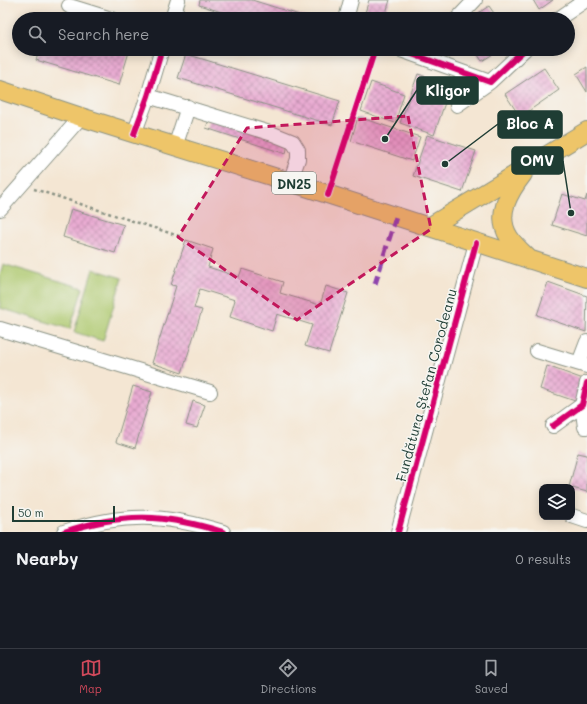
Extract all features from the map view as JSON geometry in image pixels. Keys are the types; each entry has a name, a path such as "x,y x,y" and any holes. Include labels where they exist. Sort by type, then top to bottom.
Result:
{"main road":[{"name":"DN25","path":"0,90 587,278"},
{"path":"429,227 587,131"},
{"path":"528,167 513,186 505,204 504,220 509,236 530,261"}],"street":[{"path":"174,12 178,0"},
{"path":"464,12 475,0"},
{"path":"568,12 586,0"},
{"path":"346,1 346,12"},
{"path":"69,6 88,12"},
{"path":"134,134 148,96 160,56"},
{"path":"433,56 490,82"},
{"path":"457,105 490,82 518,56"},
{"path":"148,96 188,106 293,142 298,150 298,159 290,182"},
{"path":"176,147 188,106"},
{"path":"0,209 81,117"},
{"name":"Fundătura Ștefan Corodeanu","path":"398,532 476,243"},
{"path":"0,329 210,392"},
{"path":"537,351 583,364 587,342"},
{"path":"587,383 582,405 585,427 587,427"},
{"path":"553,426 582,405"},
{"path":"64,532 107,520 149,517 189,521 223,532"},
{"path":"575,517 587,521"}],"path":[{"path":"22,184 182,237"}],"highlighted area":[{"path":"408,116 431,229 297,320 178,237 247,128"}],"green space":[{"path":"3,264 83,288 70,329 0,308 0,275"},
{"path":"93,269 122,278 103,341 74,332"}],"building":[{"path":"200,0 252,0 290,12 222,12 199,5"},
{"path":"369,0 390,0 386,12 365,12"},
{"path":"533,0 553,0 539,10"},
{"path":"489,6 493,12 480,12"},
{"path":"37,56 128,56 119,85 36,60"},
{"path":"185,56 193,56 340,101 332,125 178,78"},
{"path":"479,56 490,56 482,61"},
{"path":"587,67 587,92 576,74"},
{"path":"544,68 559,90 520,117 505,94"},
{"path":"418,74 451,85 434,135 400,123"},
{"path":"371,82 404,94 395,123 361,111"},
{"path":"210,117 288,143 286,154 206,128"},
{"path":"358,117 420,137 412,161 351,141"},
{"path":"427,135 476,151 462,192 413,176"},
{"path":"562,194 585,201 587,195 587,236 552,225"},
{"path":"71,209 124,225 115,253 63,237"},
{"path":"186,240 213,249 208,267 239,277 242,269 283,282 280,293 320,305 326,286 348,293 329,353 305,346 312,325 277,314 272,331 230,317 235,300 200,289 194,308 202,310 182,373 152,363 176,286 171,285"},
{"path":"548,282 587,296 586,332 537,315"},
{"path":"547,366 586,380 578,402 540,389"},
{"path":"133,386 152,392 135,448 116,442"},
{"path":"193,401 205,405 197,428 186,425"},
{"path":"578,453 587,455 587,492 575,489 575,484 570,484"}],"marked path":[{"path":"375,284 396,217"}],"cycle path":[{"path":"134,134 148,96 160,56"},
{"path":"328,195 373,56"},
{"path":"418,56 490,82 518,56"},
{"path":"398,532 476,243"},
{"path":"553,426 582,405 587,383"},
{"path":"64,532 106,521 125,518 163,519 202,526 223,532"}],"place":[{"name":"Kligor","path":"385,139"},
{"name":"Bloc A","path":"445,164"},
{"name":"OMV","path":"571,213"}]}
